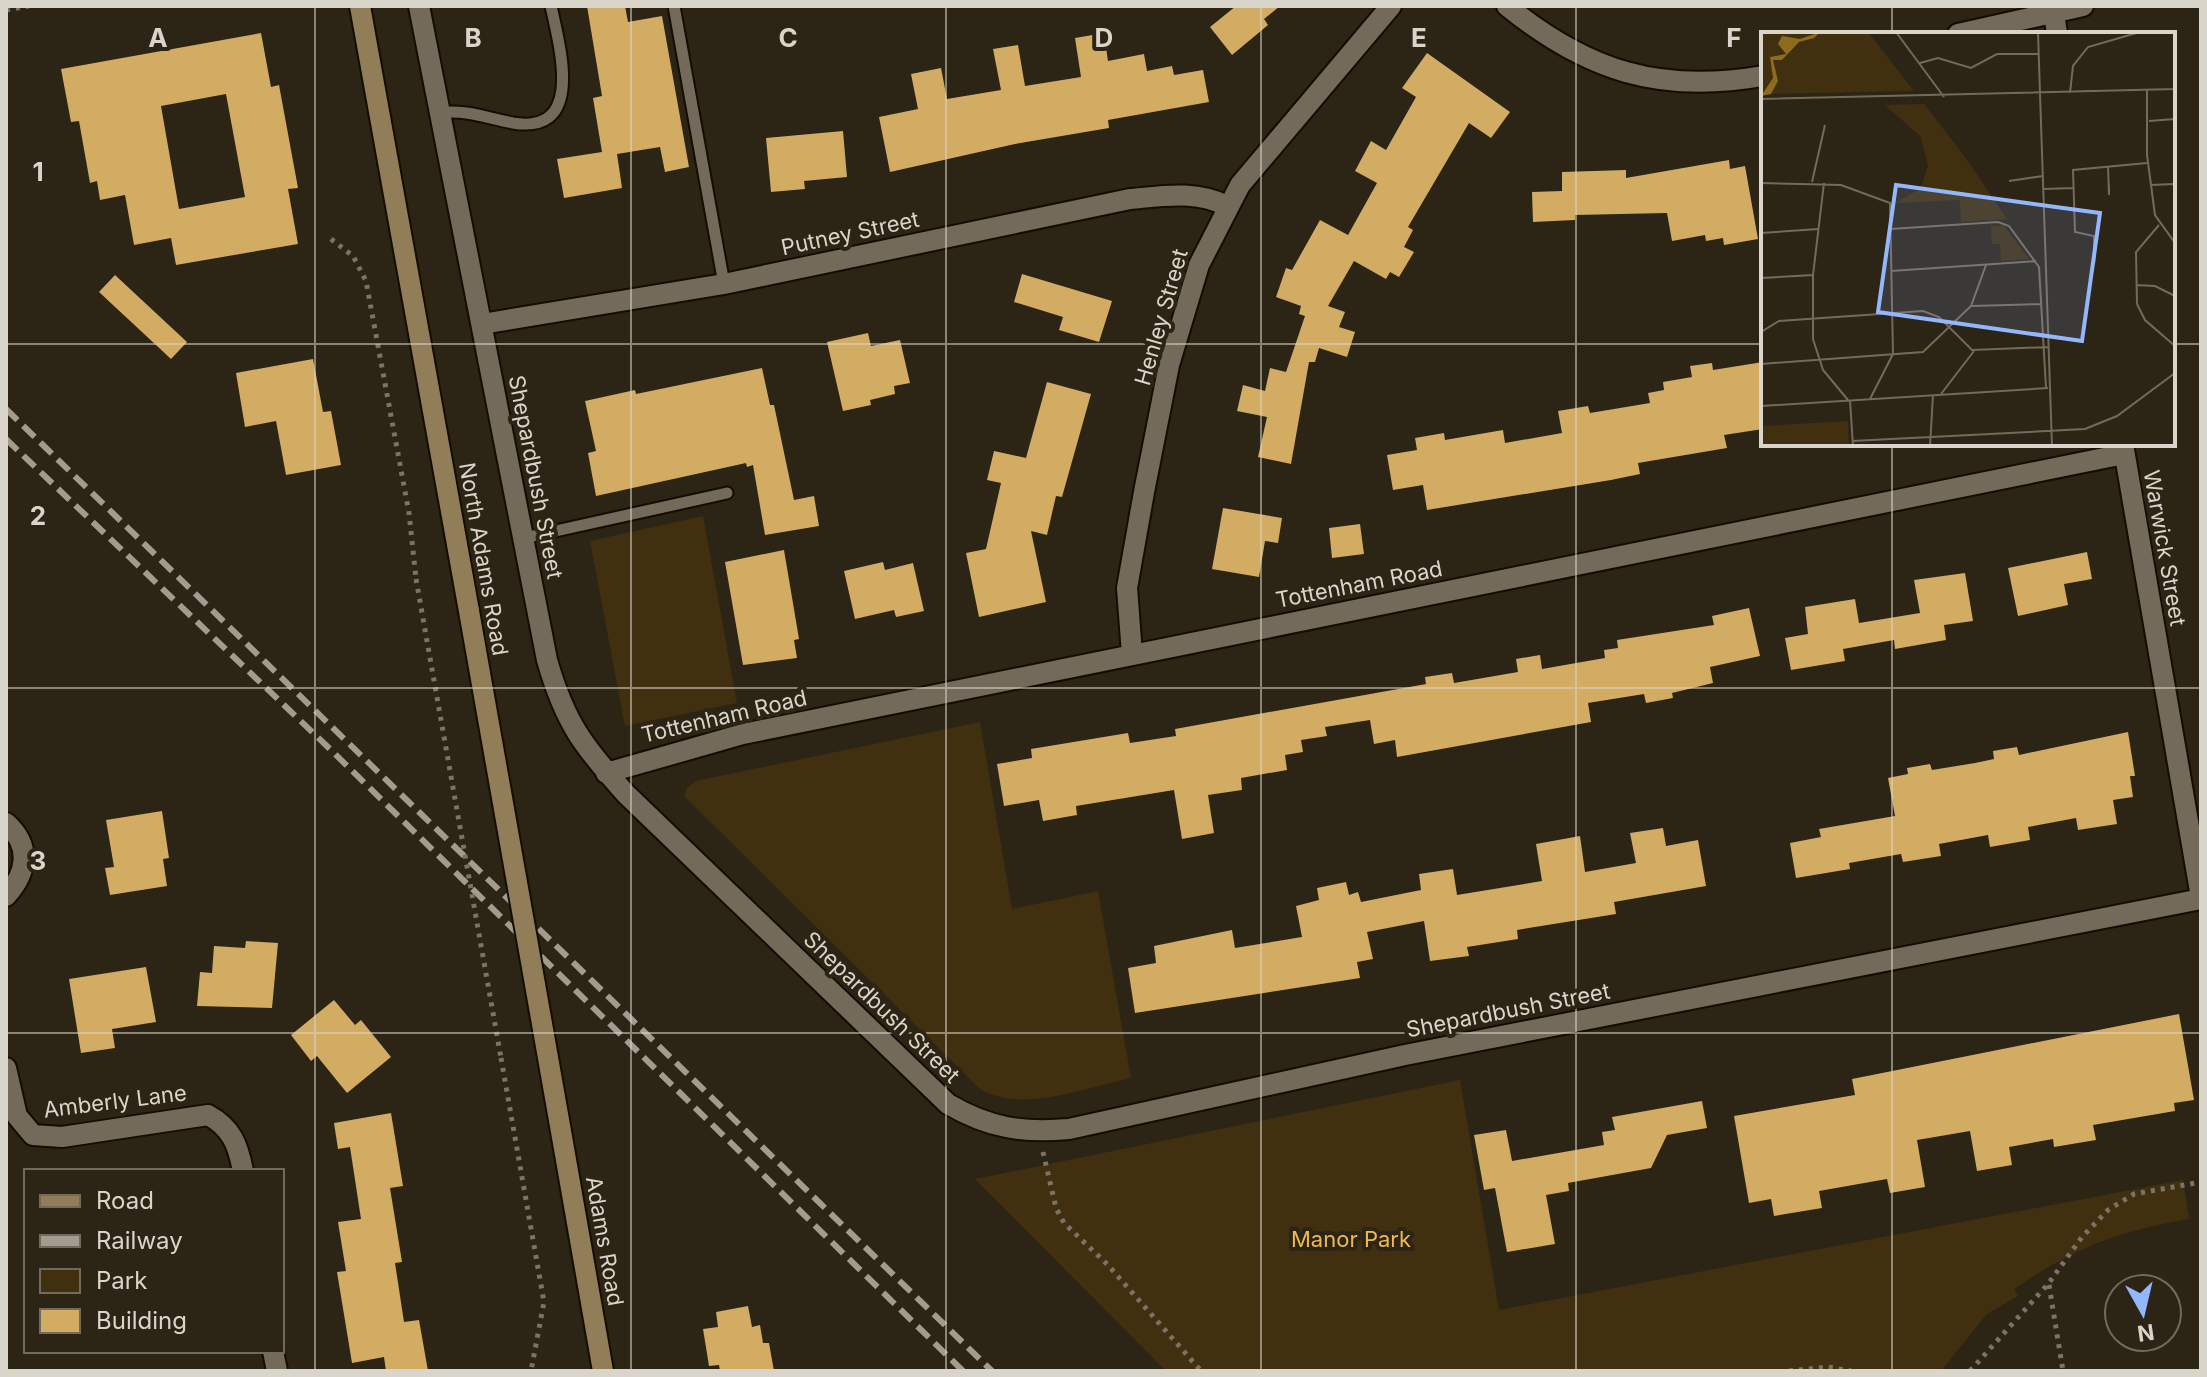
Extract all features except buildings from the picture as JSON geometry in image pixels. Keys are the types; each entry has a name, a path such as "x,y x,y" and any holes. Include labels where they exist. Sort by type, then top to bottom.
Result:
{"main road":[{"name":"North Adams Road","path":"360,6 559,1120"},
{"name":"Adams Road","path":"559,1120 603,1371"}],"street":[{"name":"Shepardbush Street","path":"419,6 556,691 573,732 606,773 948,1104 984,1123 1014,1131 1069,1129 1436,1048 2201,898"},
{"name":"Henley Street","path":"1132,654 1127,588 1169,365 1199,265 1227,206 1270,149 1391,6"},
{"path":"1507,6 1548,37 1612,70 1696,82 1761,76"},
{"path":"1966,32 2053,9 2083,6"},
{"path":"2053,9 2057,32"},
{"name":"Putney Street","path":"482,324 724,284 1130,199 1177,195 1210,197 1227,206"},
{"name":"Tottenham Road","path":"606,773 743,734 2123,449"},
{"name":"Warwick Street","path":"2123,449 2201,898"},
{"path":"6,823 23,846 25,861 21,877 6,896"},
{"name":"Amberly Lane","path":"6,1068 17,1116 33,1135 62,1137 208,1115 225,1124 235,1140 242,1169"}],"lane":[{"path":"439,113 458,111 536,124 552,116 563,98 551,6"},
{"path":"674,6 724,284"},
{"path":"524,538 727,493"}],"path":[{"path":"6,10 29,6"},
{"path":"331,239 353,256 366,281 409,513 416,579 544,1302 531,1371"},
{"path":"1037,1132 1056,1208 1064,1223 1108,1265 1201,1371"},
{"path":"1970,1371 2048,1284 2082,1237 2108,1210 2134,1194 2201,1182"},
{"path":"2048,1284 2063,1371"},
{"path":"1789,1371 1828,1367 1851,1371"}],"green space":[{"path":"703,516 737,703 625,726 590,541"},
{"path":"980,722 1012,909 1098,891 1131,1078 1033,1099 995,1096 979,1088 684,796 687,788 696,781"},
{"name":"Manor Park","path":"1460,1080 1499,1310 2183,1180 2189,1219 2141,1229 2097,1243 2035,1275 2014,1289 2018,1296 1987,1314 1941,1371 1166,1371 975,1179"}],"railway":[{"path":"6,409 992,1371"},
{"path":"6,439 331,750 963,1371"}]}
